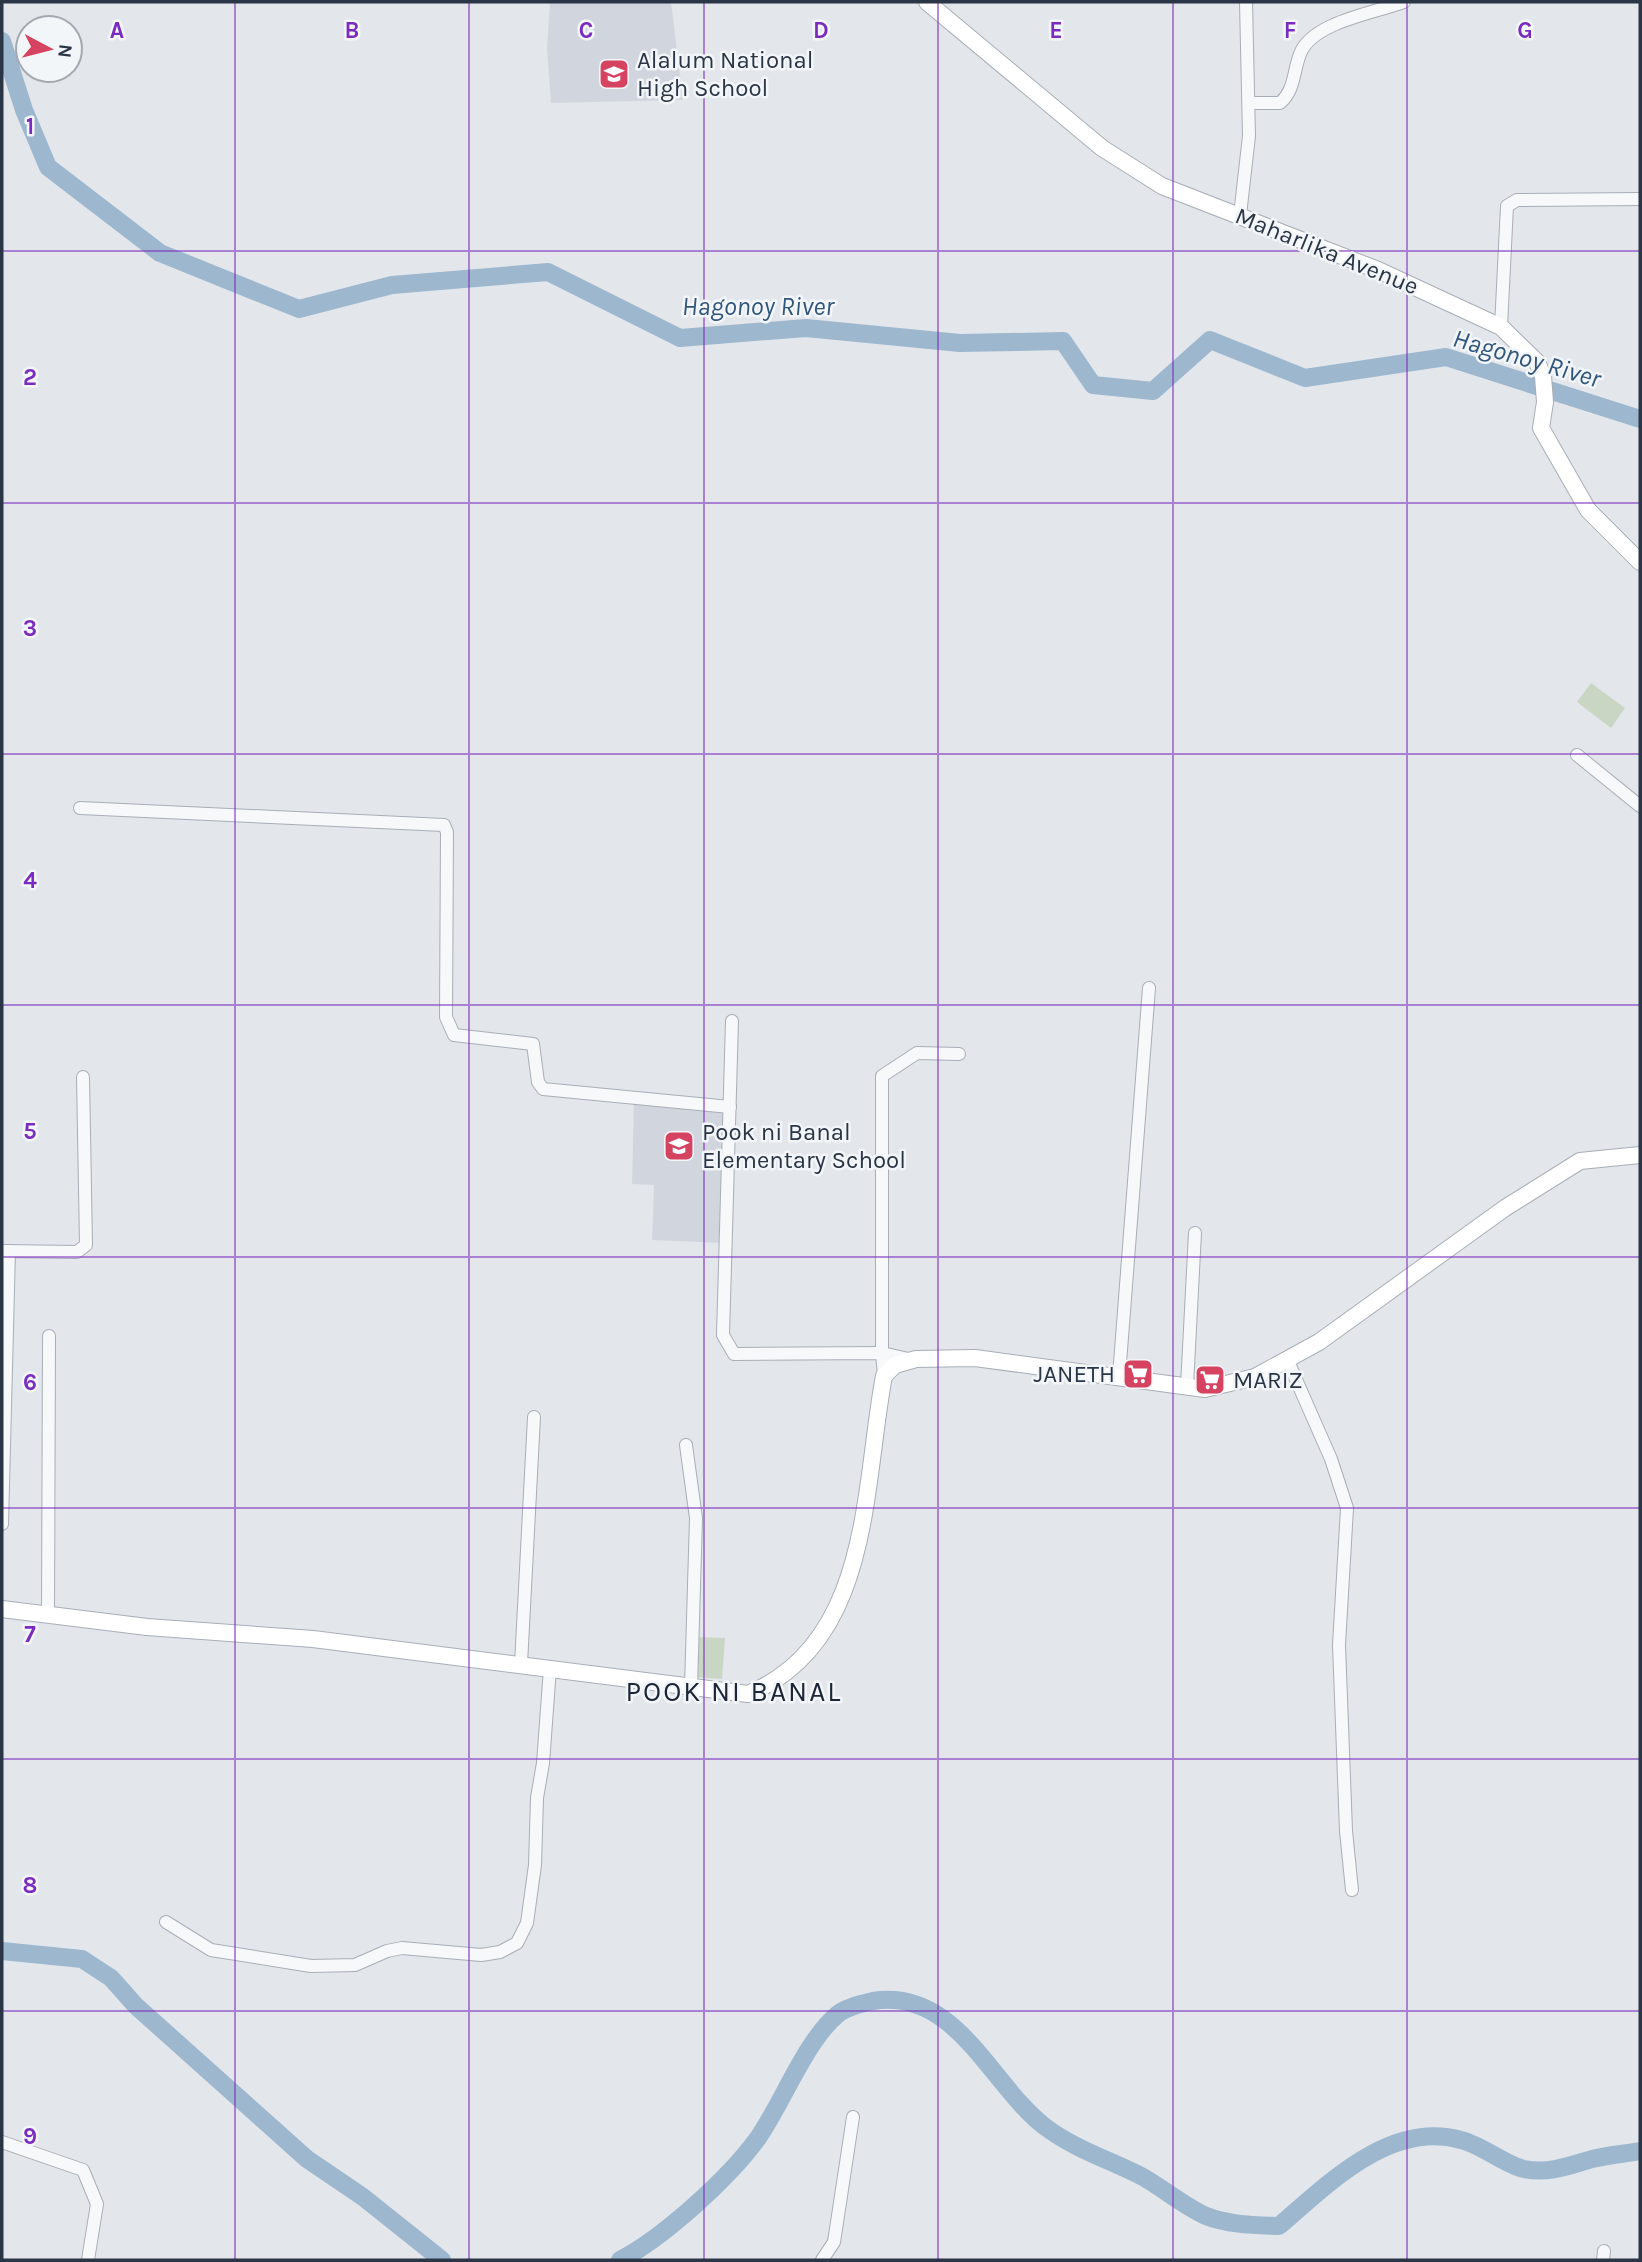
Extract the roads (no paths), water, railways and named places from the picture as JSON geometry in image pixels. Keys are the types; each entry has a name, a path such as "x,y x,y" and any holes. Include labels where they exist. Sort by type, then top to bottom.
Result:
{"street":[{"name":"Maharlika Avenue","path":"927,2 1102,148 1162,186 1378,270 1501,327 1537,362 1543,376 1545,401 1541,428 1588,510 1640,562"},
{"path":"1240,215 1249,136 1246,2"},
{"path":"1249,103 1280,103 1289,94 1301,51 1329,25 1404,2"},
{"path":"1501,327 1507,206 1517,200 1640,199"},
{"path":"1577,755 1640,806"},
{"path":"80,808 444,825 447,832 446,1017 454,1035 533,1044 538,1082 543,1089 730,1107"},
{"path":"1119,1376 1149,988"},
{"path":"732,1021 723,1335 727,1345 734,1354 881,1353 913,1360"},
{"path":"2,1609 146,1627 313,1639 748,1693 770,1684 818,1640 844,1595 864,1521 884,1376 881,1353 882,1076 917,1053 959,1054"},
{"path":"2,1524 5,1251 77,1252 86,1245 83,1077"},
{"path":"884,1376 895,1365 913,1360 975,1358 1205,1389 1255,1377 1319,1342 1505,1208 1580,1161 1640,1156"},
{"path":"1187,1386 1195,1233"},
{"path":"47,1613 49,1336"},
{"path":"1287,1359 1331,1459 1346,1508 1339,1645 1346,1831 1352,1889"},
{"path":"521,1664 534,1417"},
{"path":"686,1445 696,1518 691,1687"},
{"path":"166,1922 211,1950 311,1966 355,1965 387,1951 402,1948 481,1955 500,1952 517,1943 527,1923 535,1865 537,1798 544,1763 550,1668"},
{"path":"822,2260 834,2242 853,2117"},
{"path":"2,2142 83,2170 97,2204 88,2260"}],"waterway":[{"name":"Hagonoy River","path":"2,41 24,110 48,167 160,253 299,309 392,285 548,272 680,338 806,328 960,343 1063,341 1093,385 1153,391 1210,340 1305,378 1446,357 1640,419"},
{"path":"2,1951 82,1959 111,1978 136,2006 307,2159 363,2197 442,2260"},
{"path":"620,2260 675,2222 746,2154 826,2025 841,2012 873,2001 902,2001 927,2009 949,2024 969,2043 1044,2126 1080,2148 1143,2177 1198,2212 1224,2221 1279,2226 1339,2175 1361,2160 1409,2139 1435,2136 1461,2140 1517,2167 1542,2171 1640,2151"}],"place":[{"name":"Alalum National High School","path":"614,74"},
{"name":"Pook ni Banal Elementary School","path":"679,1146"},
{"name":"JANETH","path":"1138,1374"},
{"name":"MARIZ","path":"1210,1380"}],"district":[{"name":"POOK NI BANAL","path":"734,1691"}]}
